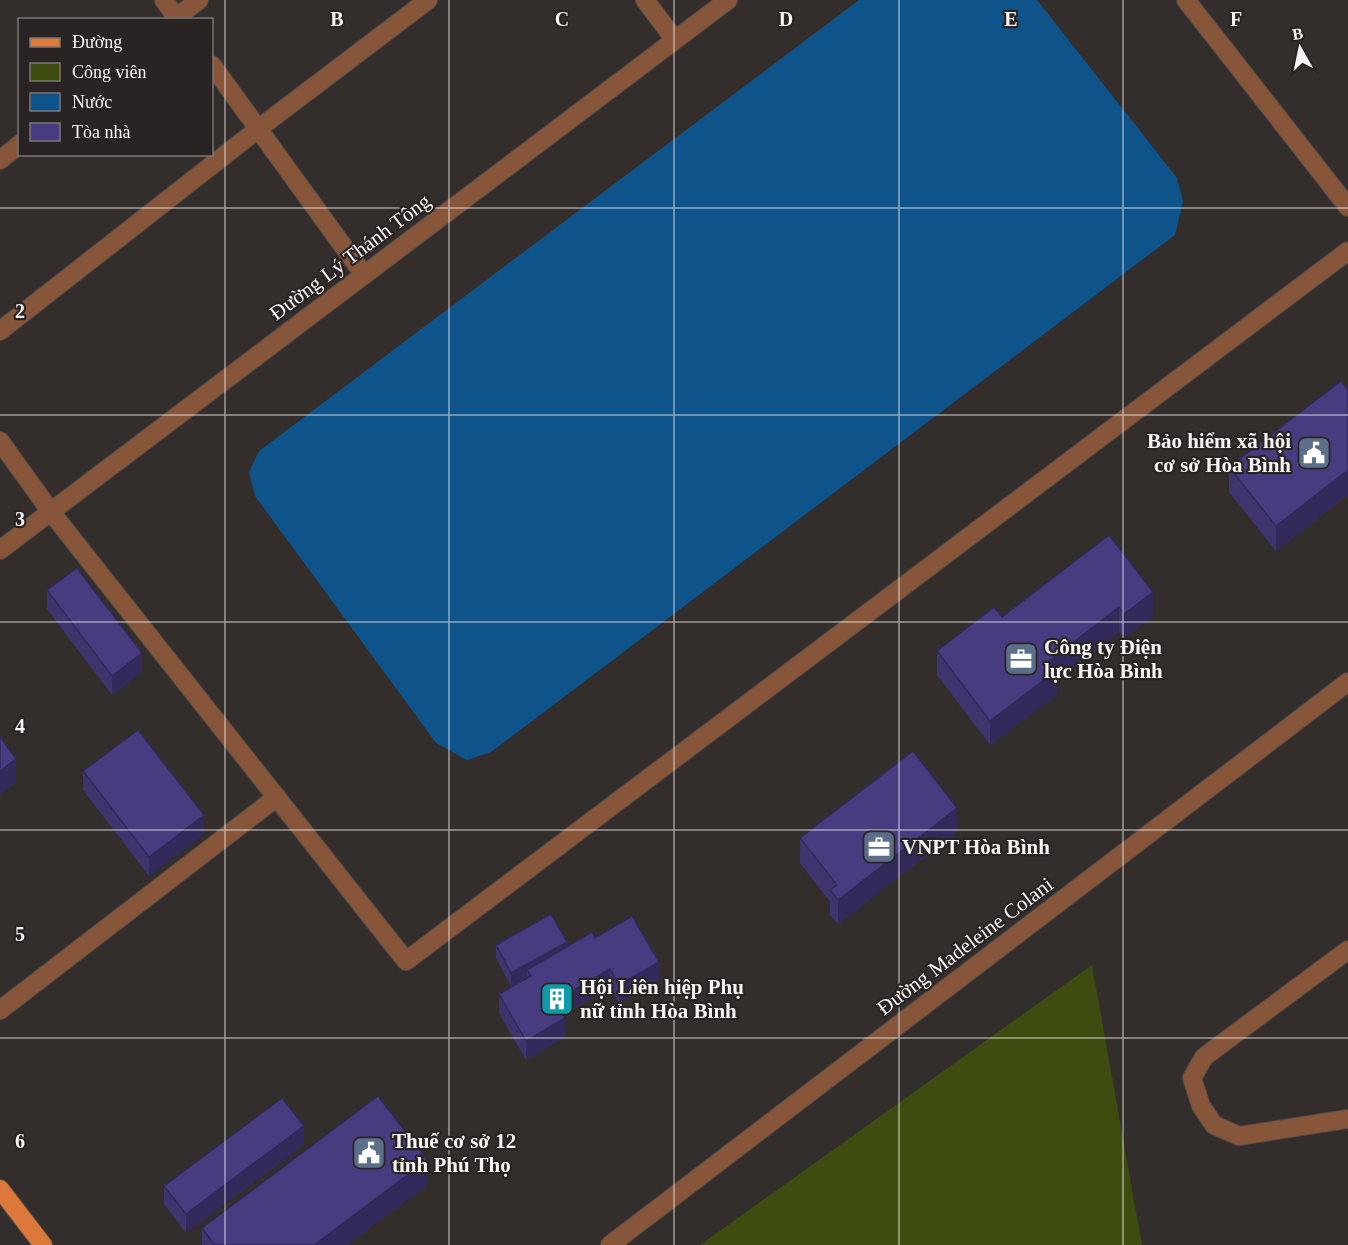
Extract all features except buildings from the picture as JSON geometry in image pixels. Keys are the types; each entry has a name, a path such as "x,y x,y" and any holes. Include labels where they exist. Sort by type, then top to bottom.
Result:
{"main road":[{"path":"0,1189 43,1245"}],"street":[{"path":"164,0 175,18"},
{"path":"177,18 199,0"},
{"path":"0,331 258,129 428,0"},
{"path":"645,0 675,40"},
{"name":"Đường Lý Thánh Tông","path":"0,550 728,0"},
{"path":"1186,0 1348,207"},
{"path":"213,66 364,275"},
{"path":"0,160 18,146"},
{"path":"0,441 51,512 406,961 1348,251"},
{"name":"Đường Madeleine Colani","path":"610,1245 1348,682"},
{"path":"0,1010 277,797"},
{"path":"1348,950 1204,1057 1192,1078 1201,1106 1214,1125 1239,1136 1348,1119"}],"green space":[{"path":"1092,965 1142,1245 700,1245"}],"water":[{"path":"859,0 1037,0 1177,178 1183,202 1175,235 491,752 467,760 436,743 255,496 249,472 259,451"}],"place":[{"name":"Bảo hiểm xã hội cơ sở Hòa Bình","path":"1314,453"},
{"name":"Công ty Điện lực Hòa Bình","path":"1021,659"},
{"name":"VNPT Hòa Bình","path":"879,847"},
{"name":"Hội Liên hiệp Phụ nữ tỉnh Hòa Bình","path":"557,999"},
{"name":"Thuế cơ sở 12 tỉnh Phú Thọ","path":"369,1153"}]}
